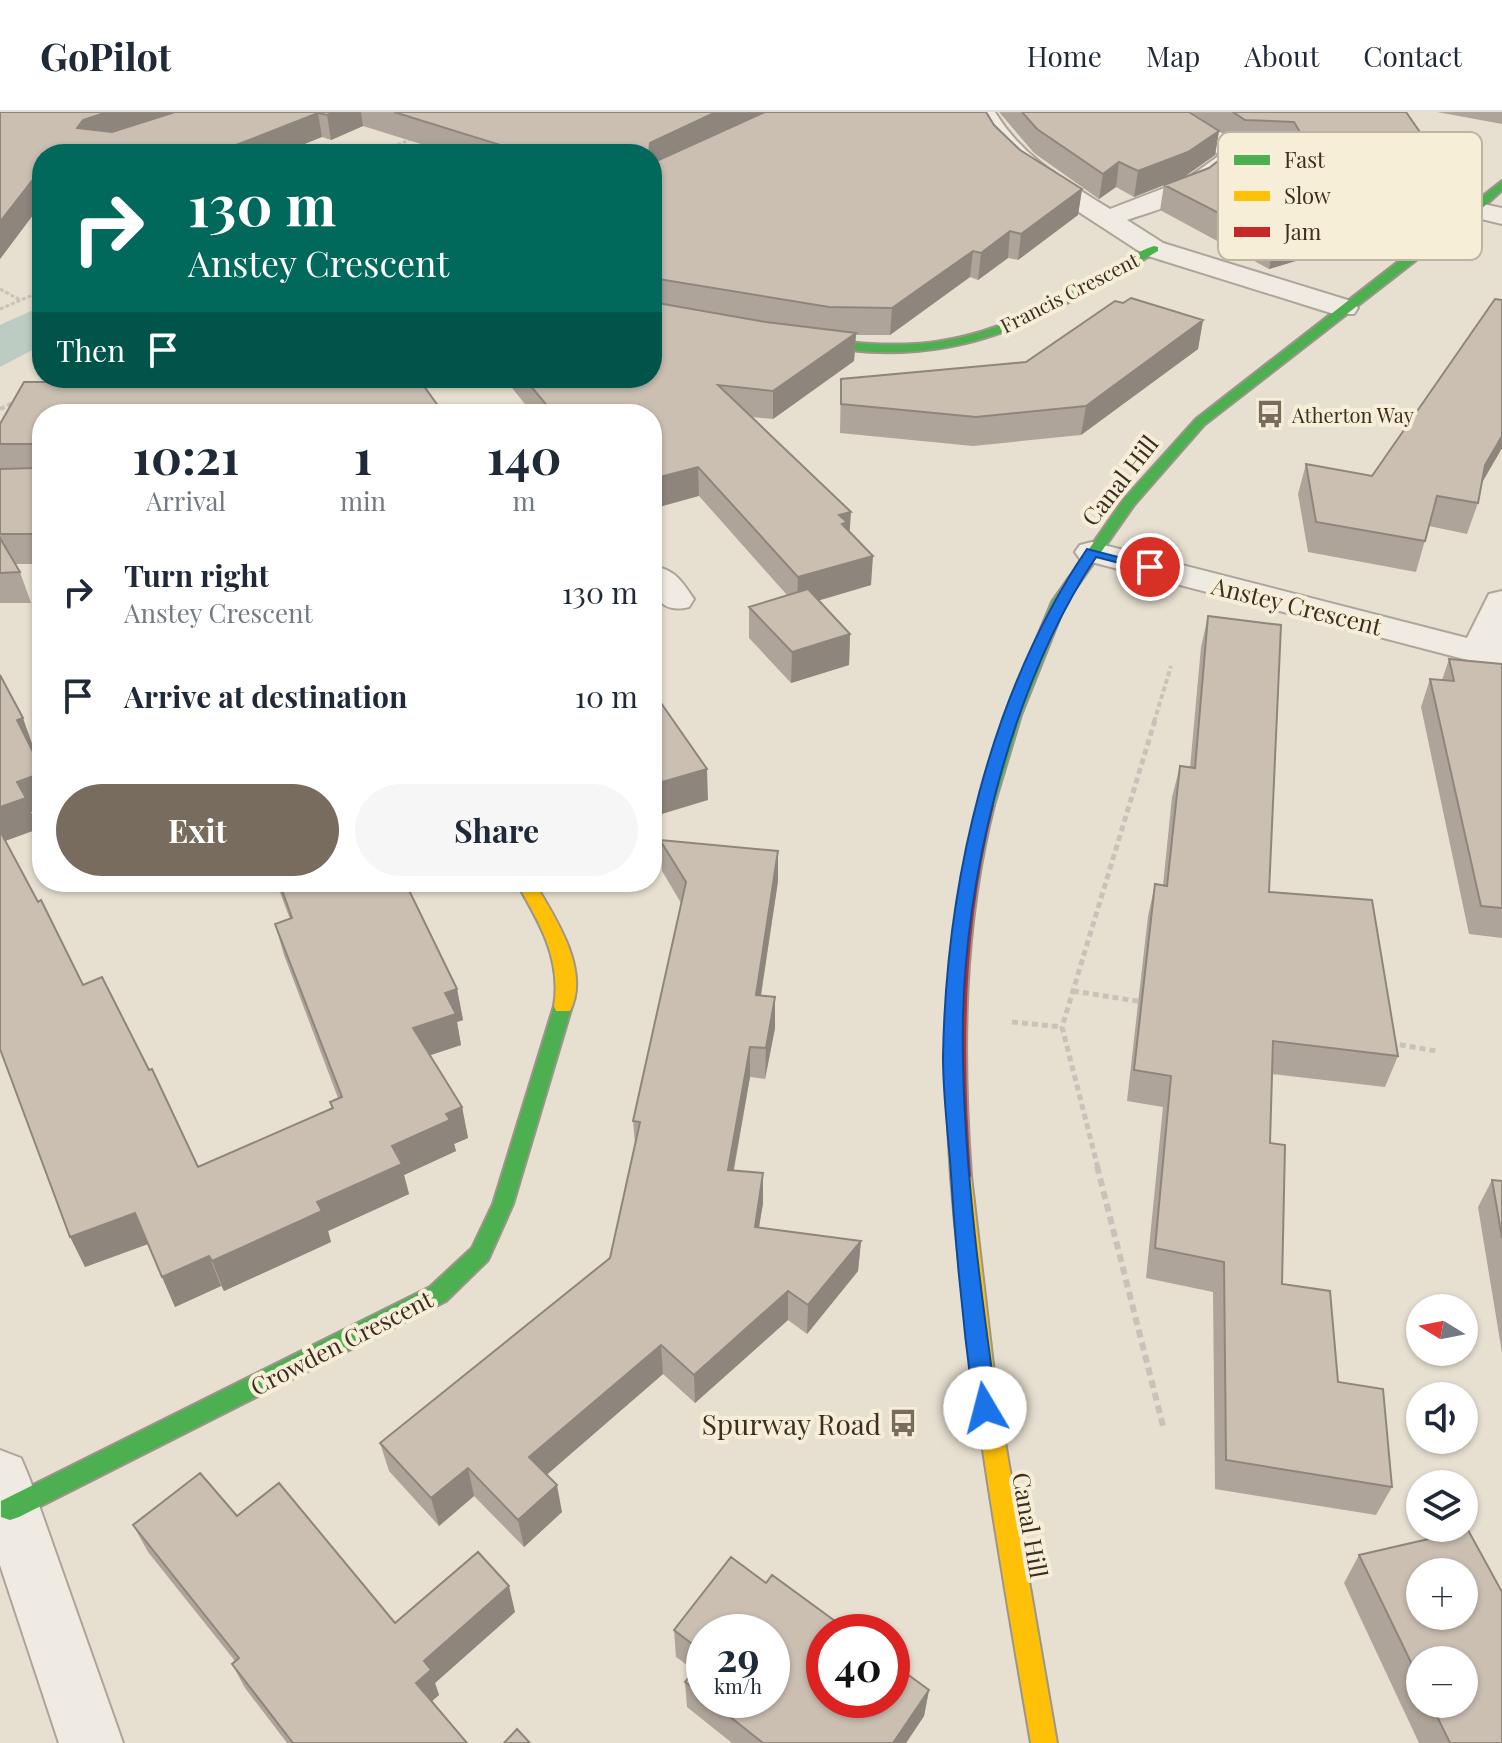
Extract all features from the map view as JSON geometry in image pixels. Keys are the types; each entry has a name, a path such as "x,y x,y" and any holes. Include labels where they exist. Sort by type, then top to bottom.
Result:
{"street":[{"path":"983,112 1002,143 1028,168 1154,249 1344,308"},
{"path":"1172,113 1195,133 1218,143"},
{"path":"1105,219 1218,172"},
{"name":"Canal Hill","path":"1482,203 1502,184"},
{"path":"1482,212 1502,216"},
{"name":"Francis Crescent","path":"770,335 872,349 932,348 995,329 1036,312 1154,249"},
{"name":"Canal Hill","path":"1044,1743 975,1332 953,1058 960,931 982,818 1013,715 1059,602 1129,502 1200,422 1408,260"},
{"name":"Anstey Crescent","path":"1092,552 1490,655"},
{"path":"1490,655 1502,602"},
{"name":"Crowden Crescent","path":"5,1493 438,1294 480,1254 503,1204 566,998 565,964 553,929 531,892"},
{"path":"5,1493 91,1743"}],"path":[{"path":"400,144 424,134"},
{"path":"0,289 21,300"},
{"path":"0,309 32,295"},
{"path":"0,409 24,398"},
{"path":"1163,1426 1062,1027 1171,666"},
{"path":"1073,991 1152,1004"},
{"path":"1013,1022 1062,1027"},
{"path":"1389,1043 1436,1051"}],"shaded area":[{"path":"32,311 32,350 0,367 0,325"}],"building":[{"path":"0,112 107,112 83,120 77,128 112,132 175,112 335,112 327,115 318,113 239,144 32,144 32,181 0,222"},
{"path":"394,112 716,112 650,144 497,144"},
{"path":"765,112 986,112 994,125 1020,150 1082,189 1021,234 1010,231 981,253 973,251 892,308 829,307 662,280 662,158"},
{"path":"1022,112 1189,112 1219,131 1188,152 1138,171 1119,162 1103,174 1037,129"},
{"path":"1233,112 1406,112 1420,132 1300,132 1294,122 1245,120"},
{"path":"1218,161 1218,213 1164,185 1209,168"},
{"path":"1131,298 1203,320 1086,406 976,417 841,404 841,379 1026,362 1115,301 1123,303"},
{"path":"1495,299 1502,300 1502,436 1485,465 1478,503 1437,496 1425,541 1316,522 1306,464 1372,476"},
{"path":"662,304 766,322 856,333 773,391 718,385 851,512 839,515 847,522 842,524 873,556 798,577 698,467 662,476 662,404 546,404 532,388 662,388"},
{"path":"24,382 32,382 32,388 425,388 437,404 32,404 32,444 0,444 0,424"},
{"path":"32,468 32,534 0,534 0,469"},
{"path":"0,538 20,572 0,573"},
{"path":"808,589 850,634 792,652 749,607"},
{"path":"1208,616 1281,625 1269,892 1372,900 1398,1056 1273,1041 1270,1143 1285,1145 1282,1284 1330,1291 1338,1382 1383,1389 1392,1487 1226,1460 1224,1262 1155,1248 1171,1076 1134,1070 1155,884 1167,886 1180,766 1195,768"},
{"path":"1449,659 1502,664 1502,908 1481,906 1430,679 1454,681"},
{"path":"0,675 23,718 17,720 32,750 32,777 17,782 26,798 0,807"},
{"path":"662,704 707,769 662,782"},
{"path":"0,831 32,892 38,902 41,900 83,985 102,977 149,1070 152,1069 198,1167 333,1108 330,1102 342,1097 275,924 292,918 283,892 410,892 457,989 445,993 456,1014 413,1028 462,1107 446,1114 450,1120 392,1146 402,1164 317,1202 322,1211 212,1261 209,1256 162,1277 135,1213 70,1237 0,1049"},
{"path":"662,840 778,851 756,995 775,997 766,1048 750,1047 728,1170 763,1173 755,1227 861,1241 808,1305 788,1291 694,1375 661,1345 529,1457 557,1485 518,1520 468,1468 431,1498 380,1443 610,1258 640,1122 633,1121 686,882"},
{"path":"1492,1180 1502,1181 1502,1238"},
{"path":"200,1473 237,1516 279,1483 395,1623 478,1552 509,1586 424,1661 431,1670 416,1683 467,1743 293,1743 232,1664 239,1658 133,1525"},
{"path":"1416,1542 1475,1542 1502,1592 1502,1743 1450,1743 1438,1718 1478,1718 1478,1646 1406,1646 1406,1652 1359,1555"},
{"path":"731,1557 766,1583 772,1575 825,1614 806,1614 806,1718 910,1718 893,1743 763,1743 732,1718 790,1718 790,1614 686,1614"},
{"path":"686,1615 686,1639 674,1630"},
{"path":"910,1676 929,1690 910,1718"},
{"path":"517,1729 530,1743 504,1743"}],"traffic: fast":[{"path":"1482,203 1502,184"},
{"path":"795,339 896,350 960,343 1046,310 1154,249"},
{"path":"986,805 1013,715 1059,602 1129,502 1200,422 1409,260"},
{"path":"10,1509 438,1294 480,1254 503,1204 563,1006"}],"traffic: slow":[{"path":"531,892 549,925 562,958 566,990 563,1006"},
{"path":"961,1176 985,1390 1044,1743"}],"traffic: jam":[{"path":"961,1176 956,1083 956,989 966,896 986,805"}],"place":[{"name":"Atherton Way","path":"1270,414"},
{"name":"Spurway Road","path":"903,1423"}],"route":[{"path":"985,1408 969,1286 953,1058 960,931 982,818 1013,715 1037,653 1059,602 1092,552 1150,567"}]}
